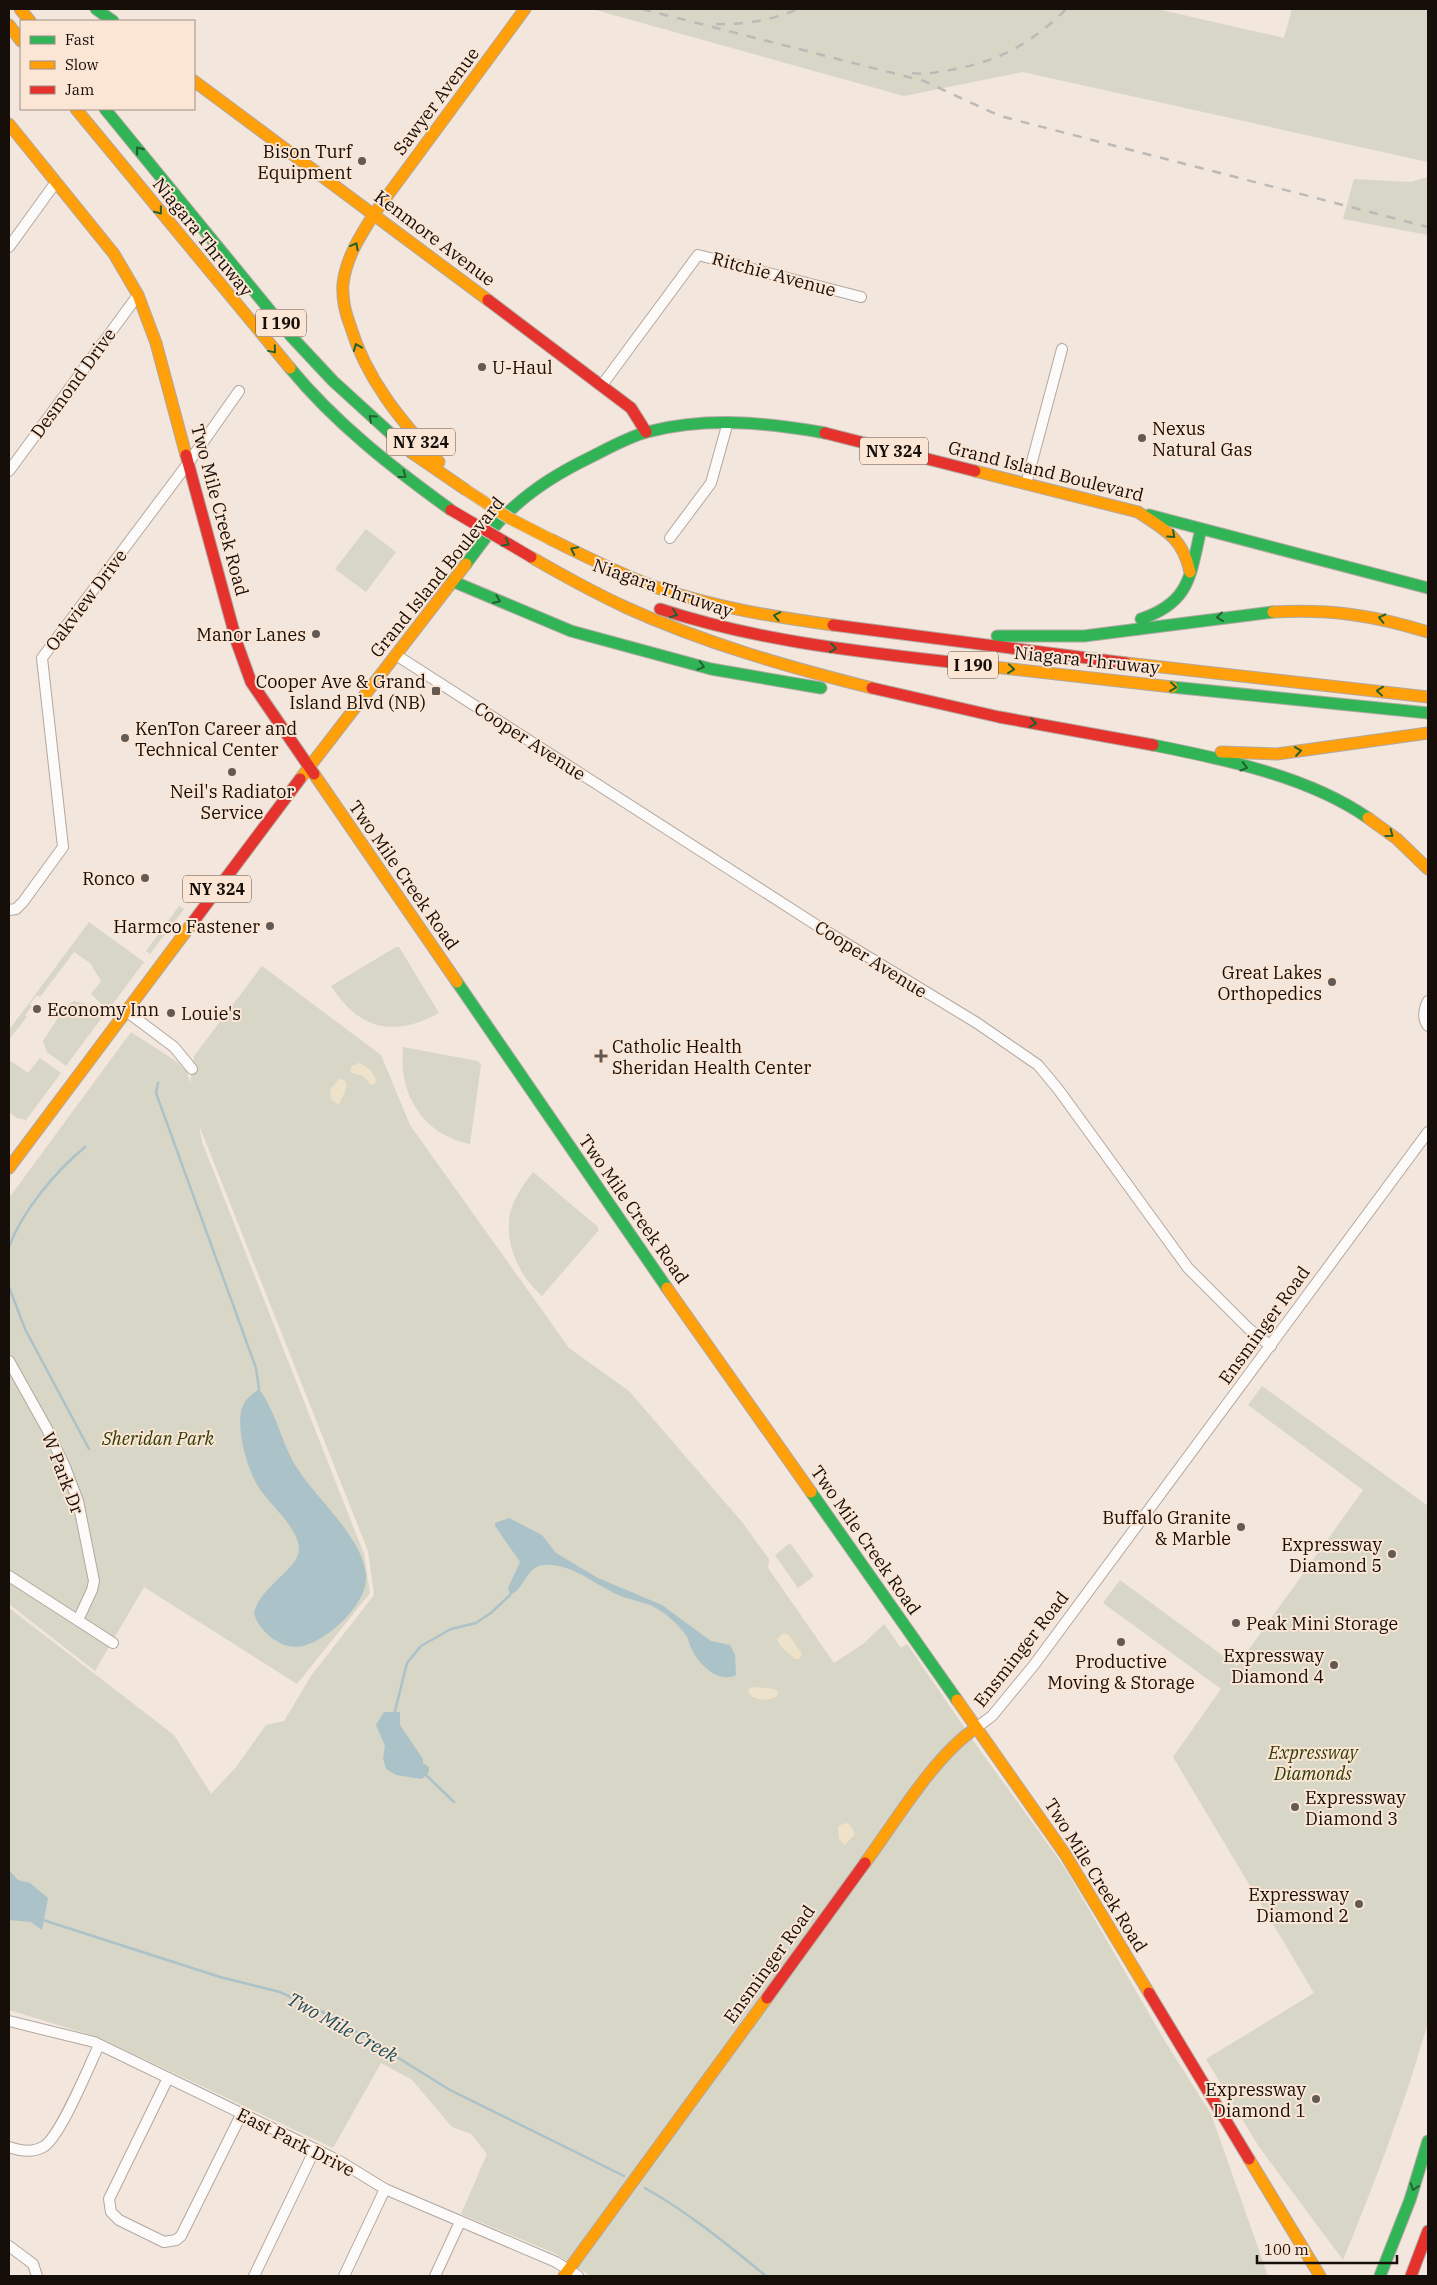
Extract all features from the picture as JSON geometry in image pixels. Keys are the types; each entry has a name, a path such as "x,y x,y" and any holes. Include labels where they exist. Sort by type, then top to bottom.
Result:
{"main road":[{"path":"20,9 29,20"},
{"path":"96,9 111,20"},
{"name":"Sawyer Avenue","path":"374,214 525,9"},
{"path":"9,25 20,40"},
{"name":"Kenmore Avenue","path":"195,82 602,385 631,408 646,432"},
{"name":"Niagara Thruway","path":"77,110 216,281 303,384 359,439 397,471 451,510 531,557 679,616 736,631 820,646 1020,670 1428,714"},
{"name":"Niagara Thruway","path":"106,110 290,335 333,382 404,447 509,518 619,572 672,592 729,607 804,622 1063,656 1428,697"},
{"name":"Two Mile Creek Road","path":"9,124 114,254 138,295 156,343 237,643 251,682 639,1248 1066,1854 1320,2276"},
{"name":"NY 324","path":"374,214 352,251 343,280 343,301 350,331 362,362 386,402 466,490"},
{"name":"Grand Island Boulevard","path":"9,1168 309,768 497,524 526,496 572,466 646,432 699,424 728,422 784,426 824,433 1138,512 1428,588"},
{"path":"1138,512 1175,537 1184,549 1190,572"},
{"path":"1098,634 1121,624 1158,615 1168,609 1181,596 1190,572 1201,529"},
{"path":"531,557 574,584 630,610 698,637 820,676 933,703 1163,747 1241,765 1293,780 1348,805 1395,838 1428,869"},
{"path":"452,581 571,630 711,669 892,700 933,703"},
{"path":"877,631 1039,638 1098,634 1278,610 1321,609 1365,614 1408,624 1428,632"},
{"path":"1163,747 1235,753 1277,754 1428,733"},
{"name":"Ensminger Road","path":"570,2274 926,1779 961,1738 976,1728"},
{"path":"1380,2276 1410,2200 1428,2141"},
{"path":"1411,2276 1428,2230"}],"street":[{"path":"9,247 56,182"},
{"name":"Ritchie Avenue","path":"602,385 698,255 861,297"},
{"name":"Desmond Drive","path":"9,471 138,295"},
{"path":"1026,484 1062,349"},
{"name":"Oakview Drive","path":"9,910 16,909 23,902 63,847 42,658 189,462 238,392"},
{"path":"670,538 711,483 728,422"},
{"name":"Cooper Avenue","path":"396,655 824,930 977,1023 1038,1065 1058,1089 1188,1268 1235,1316 1271,1346"},
{"path":"1428,1001 1424,1009 1428,1026"},
{"path":"126,1011 174,1047 192,1069"},
{"name":"Ensminger Road","path":"976,1728 992,1716 1034,1664 1428,1132"},
{"name":"W Park Dr","path":"9,1361 47,1429 78,1501 94,1581 92,1590 78,1620"},
{"path":"9,1576 114,1643"},
{"name":"East Park Drive","path":"9,2021 100,2045 342,2162 384,2190 556,2262 570,2274"},
{"path":"9,2147 33,2151 42,2148 55,2136 100,2045"},
{"path":"168,2078 109,2199 111,2212 118,2220 164,2242 176,2240 181,2236 242,2113"},
{"path":"254,2276 315,2149"},
{"path":"344,2276 384,2190"},
{"path":"434,2276 460,2222"},
{"path":"9,2246 33,2264 37,2276"}],"green space":[{"path":"592,9 1157,9 1284,38 1292,9 1428,9 1428,162 1023,72 904,96"},
{"path":"1428,177 1428,235 1343,219 1354,179 1411,182"},
{"path":"366,529 396,552 366,592 335,569"},
{"path":"179,906 184,909 150,954 146,951"},
{"path":"89,922 144,962 108,1010 91,994 101,981 90,963 74,952 40,997 37,995 30,1004 32,1006 25,1015 27,1017 9,1039 9,1030"},
{"path":"399,947 439,1013 407,1026 392,1027 366,1020 354,1012 342,1001 331,986"},
{"name":"Sheridan Park","path":"262,966 381,1055 410,1125 569,1348 629,1391 742,1522 769,1559 768,1568 834,1663 863,1644 884,1624 901,1648 907,1644 977,1746 1065,1868 1163,2038 1211,2114 1268,2276 591,2276 554,2253 461,2214 487,2154 471,2134 452,2127 412,2080 381,2063 333,2148 98,2037 9,2010 9,1608 174,1735 211,1794 236,1767 266,1725 284,1721 311,1676 374,1595 368,1551 199,1125 202,1142 364,1554 370,1593 297,1684 144,1587 95,1671 9,1604 9,1198 131,1032 177,1062 187,1072 190,1083 194,1056"},
{"path":"74,1001 85,1004 103,1016 66,1066 47,1052 43,1041 65,1007"},
{"path":"403,1047 478,1061 481,1065 470,1144 439,1132 417,1110 405,1081"},
{"path":"40,1058 61,1073 26,1120 17,1118 9,1112 9,1060 28,1073"},
{"path":"533,1172 598,1227 598,1231 542,1296 526,1279 520,1269 511,1248 509,1236 512,1207 519,1192"},
{"name":"Expressway Diamonds","path":"1262,1386 1428,1506 1428,2022 1410,2083 1389,2142 1343,2260 1259,2147 1206,2059 1314,1993 1173,1757 1221,1689 1103,1603 1120,1580 1237,1666 1363,1490 1248,1405"},
{"path":"790,1543 814,1576 798,1588 775,1555"}],"sand":[{"path":"359,1063 372,1072 376,1081 374,1084 371,1085 363,1076 350,1072 352,1066"},
{"path":"339,1079 344,1080 347,1086 340,1103 337,1104 331,1099 330,1090"},
{"path":"783,1633 789,1635 802,1654 799,1659 795,1659 778,1642 777,1639"},
{"path":"752,1687 775,1689 778,1692 777,1696 765,1700 756,1698 748,1690"},
{"path":"846,1823 850,1825 855,1834 845,1845 839,1839 838,1826"}],"water":[{"path":"259,1389 270,1408 297,1468 338,1519 357,1547 363,1561 366,1576 361,1598 345,1619 324,1636 303,1646 287,1646 272,1638 261,1627 254,1613 264,1594 293,1564 299,1549 295,1534 262,1492 247,1463 241,1437 241,1414 246,1400"},
{"path":"509,1518 542,1535 556,1553 598,1578 662,1605 711,1641 730,1645 735,1655 736,1675 722,1677 708,1670 691,1649 684,1632 660,1610 613,1593 564,1567 543,1565 537,1567 529,1574 519,1588 510,1595 508,1588 520,1562 495,1526 495,1523"},
{"path":"384,1712 400,1712 400,1725 423,1759 423,1763 429,1767 428,1773 423,1778 396,1775 386,1769 383,1758 385,1746 376,1725"},
{"path":"9,1870 18,1880 30,1883 48,1898 42,1930 31,1922 9,1920"}],"waterway":[{"path":"158,1083 156,1093 256,1368 259,1389"},
{"path":"9,1247 22,1220 41,1192 85,1147"},
{"path":"9,1287 25,1329 89,1449"},
{"path":"395,1711 407,1663 421,1646 451,1629 476,1623 492,1612 510,1595"},
{"path":"426,1775 454,1802"},
{"name":"Two Mile Creek","path":"43,1920 220,1977 280,1992 329,2015 450,2090 624,2176"},
{"name":"Two Mile Creek","path":"645,2188 692,2218 766,2276"}],"railway":[{"path":"642,9 924,81 1000,116 1428,227"},
{"path":"716,24 758,21 798,9"},
{"path":"912,73 950,70 999,56 1041,32 1066,9"}],"traffic: fast":[{"path":"96,9 112,20"},
{"path":"106,110 290,335 333,381 412,453"},
{"path":"290,368 326,408 366,444 451,510"},
{"path":"466,564 501,519 532,492 571,467 640,434 669,427 713,423 758,424 825,433"},
{"path":"1149,515 1428,588"},
{"path":"1141,619 1170,604 1186,585 1201,529"},
{"path":"452,581 571,631 711,669 821,688"},
{"path":"997,636 1084,636 1273,612"},
{"path":"1172,687 1428,713"},
{"path":"1153,745 1236,763 1292,780 1344,803 1368,818"},
{"path":"457,982 667,1288"},
{"path":"811,1492 957,1700"},
{"path":"1380,2276 1410,2200 1428,2141"}],"traffic: slow":[{"path":"20,9 29,20"},
{"path":"374,214 525,9"},
{"path":"9,25 20,40"},
{"path":"195,82 488,300"},
{"path":"77,110 290,368"},
{"path":"9,124 114,254 138,295 156,343 186,455"},
{"path":"374,214 359,239 347,265 343,284 345,310 357,345 375,381 398,415 439,462"},
{"path":"412,453 466,490"},
{"path":"975,471 1138,512"},
{"path":"466,490 509,518 550,539"},
{"path":"1138,512 1172,536 1183,551 1190,572"},
{"path":"550,539 630,577 679,595 744,611 833,625"},
{"path":"531,557 613,601 685,632 778,663 872,688"},
{"path":"300,779 466,564"},
{"path":"1273,612 1314,611 1351,614 1388,621 1428,632"},
{"path":"1126,663 1428,697"},
{"path":"967,664 1172,687"},
{"path":"1221,752 1277,754 1428,733"},
{"path":"314,774 457,982"},
{"path":"1368,818 1397,839 1428,869"},
{"path":"9,1168 193,922"},
{"path":"667,1288 811,1492"},
{"path":"957,1700 1065,1854 1149,1993"},
{"path":"865,1863 916,1790 945,1755 976,1728"},
{"path":"564,2276 767,1998"},
{"path":"1249,2159 1320,2276"}],"traffic: jam":[{"path":"488,300 631,408 646,432"},
{"path":"825,433 975,471"},
{"path":"186,455 237,643 251,682 314,774"},
{"path":"451,510 531,557"},
{"path":"660,609 736,630 774,638 851,650 967,664"},
{"path":"833,625 1126,663"},
{"path":"872,688 999,717 1153,745"},
{"path":"193,922 300,779"},
{"path":"767,1998 865,1863"},
{"path":"1149,1993 1249,2159"},
{"path":"1411,2276 1428,2231"}],"place":[{"name":"Bison Turf Equipment","path":"362,161"},
{"name":"U-Haul","path":"482,367"},
{"name":"Nexus Natural Gas","path":"1142,438"},
{"name":"Manor Lanes","path":"316,634"},
{"name":"Cooper Ave & Grand Island Blvd (NB)","path":"436,691"},
{"name":"KenTon Career and Technical Center","path":"125,738"},
{"name":"Neil's Radiator Service","path":"232,772"},
{"name":"Ronco","path":"145,878"},
{"name":"Harmco Fastener","path":"270,926"},
{"name":"Great Lakes Orthopedics","path":"1332,982"},
{"name":"Economy Inn","path":"37,1009"},
{"name":"Louie's","path":"171,1013"},
{"name":"Catholic Health Sheridan Health Center","path":"601,1056"},
{"name":"Buffalo Granite & Marble","path":"1241,1527"},
{"name":"Expressway Diamond 5","path":"1392,1554"},
{"name":"Peak Mini Storage","path":"1236,1623"},
{"name":"Productive Moving & Storage","path":"1121,1642"},
{"name":"Expressway Diamond 4","path":"1334,1665"},
{"name":"Expressway Diamond 3","path":"1295,1807"},
{"name":"Expressway Diamond 2","path":"1359,1904"},
{"name":"Expressway Diamond 1","path":"1316,2099"}]}
